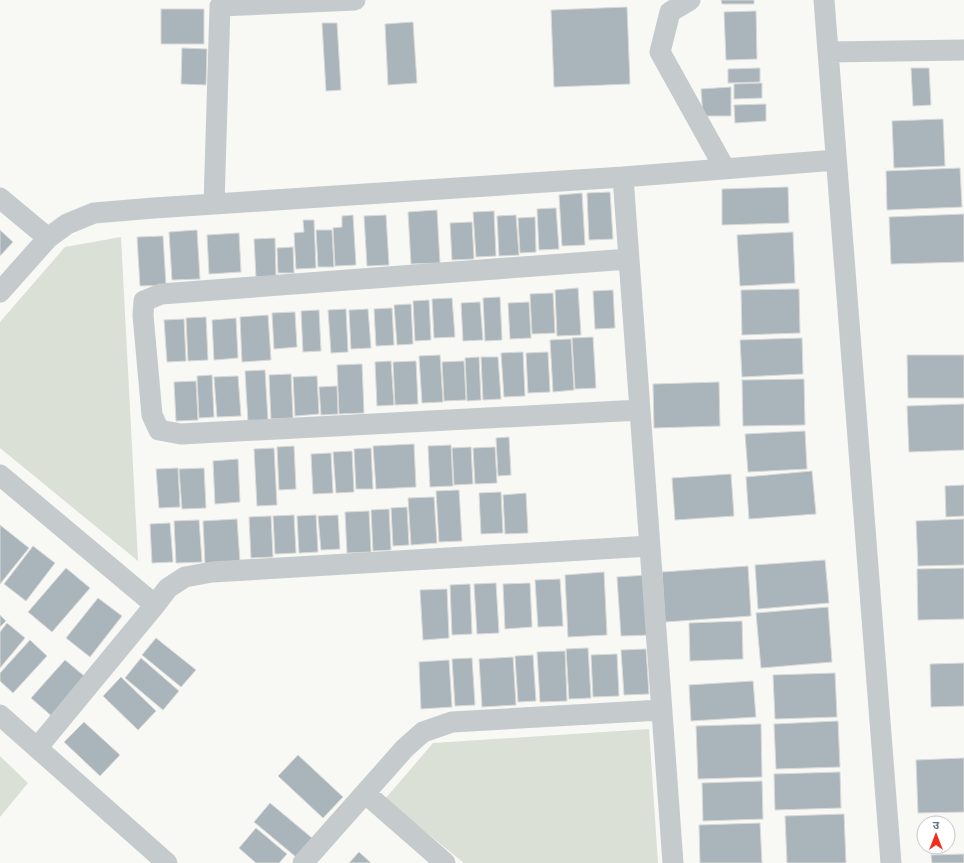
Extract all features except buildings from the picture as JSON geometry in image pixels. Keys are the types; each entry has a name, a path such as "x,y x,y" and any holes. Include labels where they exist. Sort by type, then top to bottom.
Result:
{"street":[{"path":"214,204 220,6 355,0"},
{"path":"658,0 685,3"},
{"path":"824,0 890,863"},
{"path":"685,3 670,12 660,52 724,169"},
{"path":"828,52 964,50"},
{"path":"0,292 48,238 67,224 94,213 623,177 836,160"},
{"path":"623,177 672,863"},
{"path":"0,198 48,238"},
{"path":"629,259 161,294 144,301 143,315 152,415 159,430 181,434 640,410"},
{"path":"0,475 155,605"},
{"path":"37,748 168,588 185,577 212,572 650,546"},
{"path":"303,863 364,793 423,732 452,722 661,710"},
{"path":"0,714 167,863"},
{"path":"364,793 445,863"}],"shaded area":[{"path":"121,237 138,561 0,448 0,322 65,247"},
{"path":"649,729 658,863 464,863 385,799 433,743"},
{"path":"0,756 28,783 0,817"}]}
